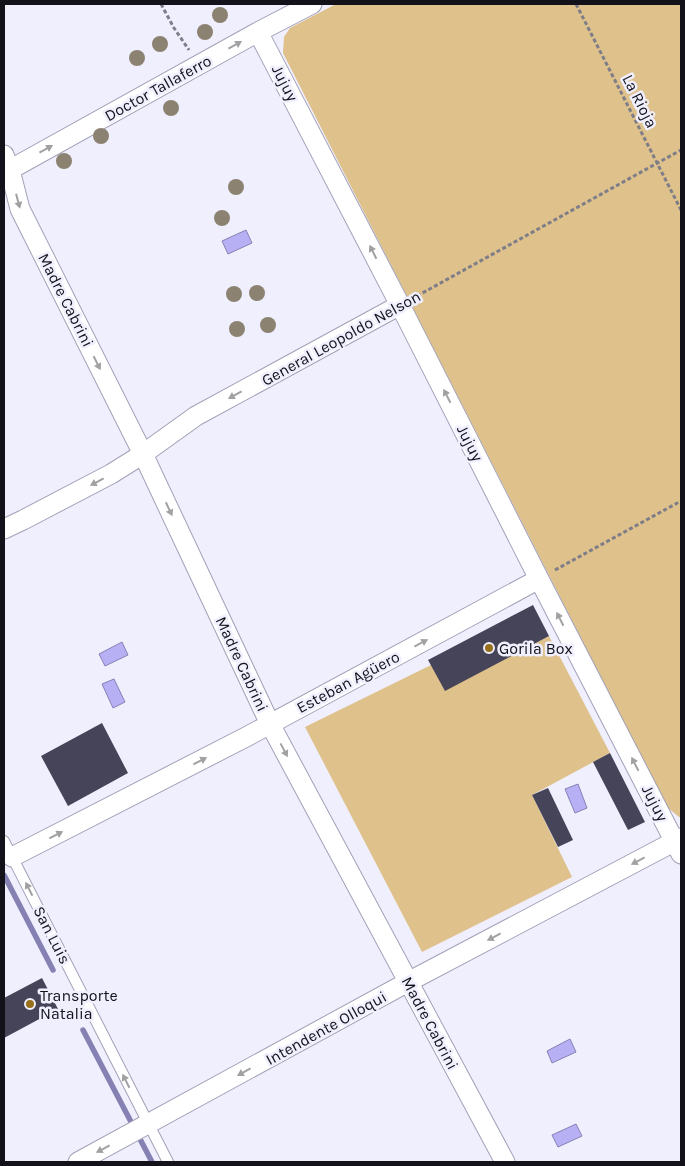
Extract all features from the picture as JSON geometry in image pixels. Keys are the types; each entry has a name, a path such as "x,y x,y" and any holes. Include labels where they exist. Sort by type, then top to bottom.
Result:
{"street":[{"name":"Doctor Tallaferro","path":"6,166 312,4"},
{"name":"Jujuy","path":"258,32 400,305 539,579 679,845"},
{"name":"Madre Cabrini","path":"6,166 20,209 143,454 270,724 505,1162"},
{"name":"General Leopoldo Nelson","path":"4,529 112,474 196,416 400,305"},
{"name":"Esteban Agüero","path":"8,849 238,742 539,579"},
{"name":"Intendente Olloqui","path":"78,1162 408,982 679,845"}],"lane":[{"name":"San Luis","path":"8,849 168,1162"}],"path":[{"path":"162,4 174,28 200,64"},
{"name":"La Rioja","path":"576,4 681,210"},
{"name":"General Leopoldo Nelson","path":"400,305 681,150"},
{"path":"539,579 681,501"}],"shaded area":[{"path":"336,4 681,4 681,817 667,807 283,53 284,37 290,28"},
{"path":"246,230 252,243 228,254 222,241"},
{"path":"549,636 610,753 532,795 572,877 422,952 305,727 431,665 445,690"},
{"path":"122,642 128,655 105,666 99,654"},
{"path":"114,679 125,702 113,708 102,684"},
{"path":"578,784 587,808 575,813 565,789"},
{"path":"570,1039 576,1052 552,1063 547,1051"},
{"path":"576,1124 582,1136 558,1147 552,1135"}],"building":[{"name":"Gorila Box","path":"533,605 549,636 445,691 428,660"},
{"path":"102,723 128,773 68,806 41,756"},
{"path":"610,753 645,822 628,830 593,762"},
{"path":"548,788 573,840 558,847 532,795"},
{"name":"Transporte Natalia","path":"42,978 58,1009 4,1038 4,998"}],"waterway":[{"path":"4,875 53,970"},
{"path":"83,1030 152,1162"}],"place":[{"name":"Gorila Box","path":"489,648"},
{"name":"Transporte Natalia","path":"30,1004"}]}
